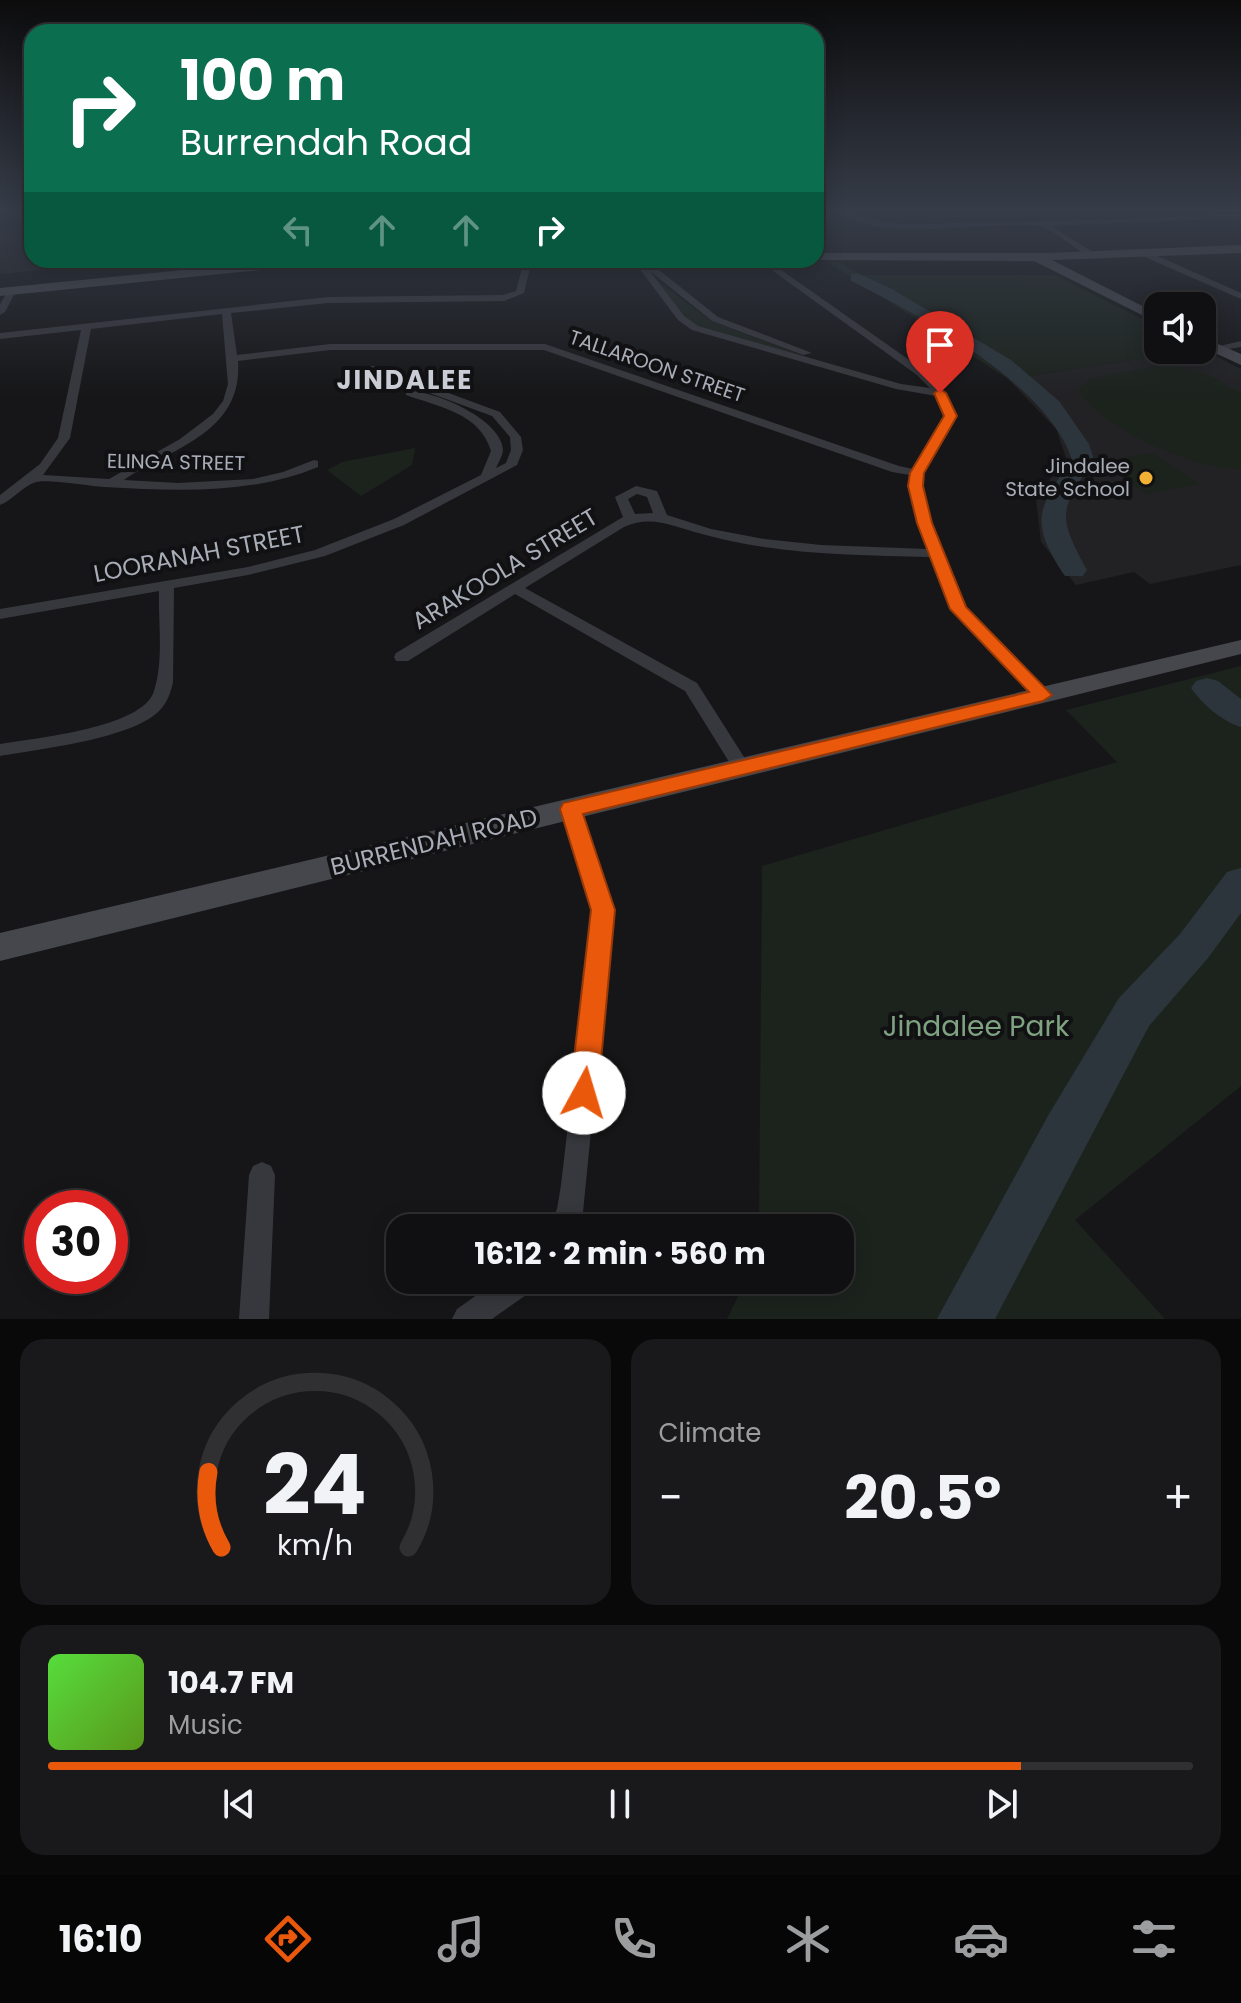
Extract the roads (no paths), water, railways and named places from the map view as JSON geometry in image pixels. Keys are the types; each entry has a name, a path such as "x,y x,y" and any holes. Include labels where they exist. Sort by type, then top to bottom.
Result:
{"street":[{"path":"0,312 6,292 188,274"},
{"path":"0,336 345,299 504,298 520,293 525,274"},
{"path":"647,274 683,320 693,327 793,359 837,368 909,390 940,393"},
{"path":"658,274 715,319 815,356 837,368"},
{"path":"781,274 921,373 940,393 950,416 917,473 915,486 935,553 958,609 1043,695"},
{"path":"1069,274 1144,312"},
{"path":"1189,274 1241,296"},
{"path":"1217,286 1241,285"},
{"path":"113,482 219,417 230,399 233,384 226,311"},
{"path":"0,501 35,478 52,459 64,438 87,326"},
{"path":"1216,344 1241,344"},
{"name":"TALLAROON STREET","path":"232,359 330,347 545,347 896,469 917,473"},
{"path":"380,347 371,368 374,379 462,412 489,428 497,451 487,476"},
{"path":"1216,348 1241,360"},
{"name":"LOORANAH STREET","path":"0,614 248,571 320,553 399,522 511,465 516,458 518,437 512,427 496,414 371,368"},
{"name":"ELINGA STREET","path":"35,478 168,486 260,483 299,472 314,464"},
{"name":"ARAKOOLA STREET","path":"630,519 621,498 625,492 634,490 653,494 661,517"},
{"name":"ARAKOOLA STREET","path":"402,657 630,519 661,517 706,532 774,545 822,550 935,553"},
{"path":"0,750 126,724 151,713 163,692 167,584"},
{"path":"516,589 691,687 742,768"},
{"name":"BURRENDAH ROAD","path":"0,947 1241,647"},
{"path":"569,1214 603,910 571,809"},
{"path":"254,1319 262,1175"},
{"path":"467,1319 503,1294"}],"waterway":[{"path":"857,278 886,292 1004,364 1052,405 1078,444 1083,460 1061,492 1052,514 1057,536 1074,570"},
{"path":"1207,688 1241,716"},
{"path":"964,1319 997,1265 1066,1131 1134,1012 1194,946 1241,883"}],"place":[{"name":"Jindalee State School","path":"1146,478"}],"district":[{"name":"JINDALEE","path":"405,380"}],"park label":[{"name":"Jindalee Park","path":"976,1026"}]}
